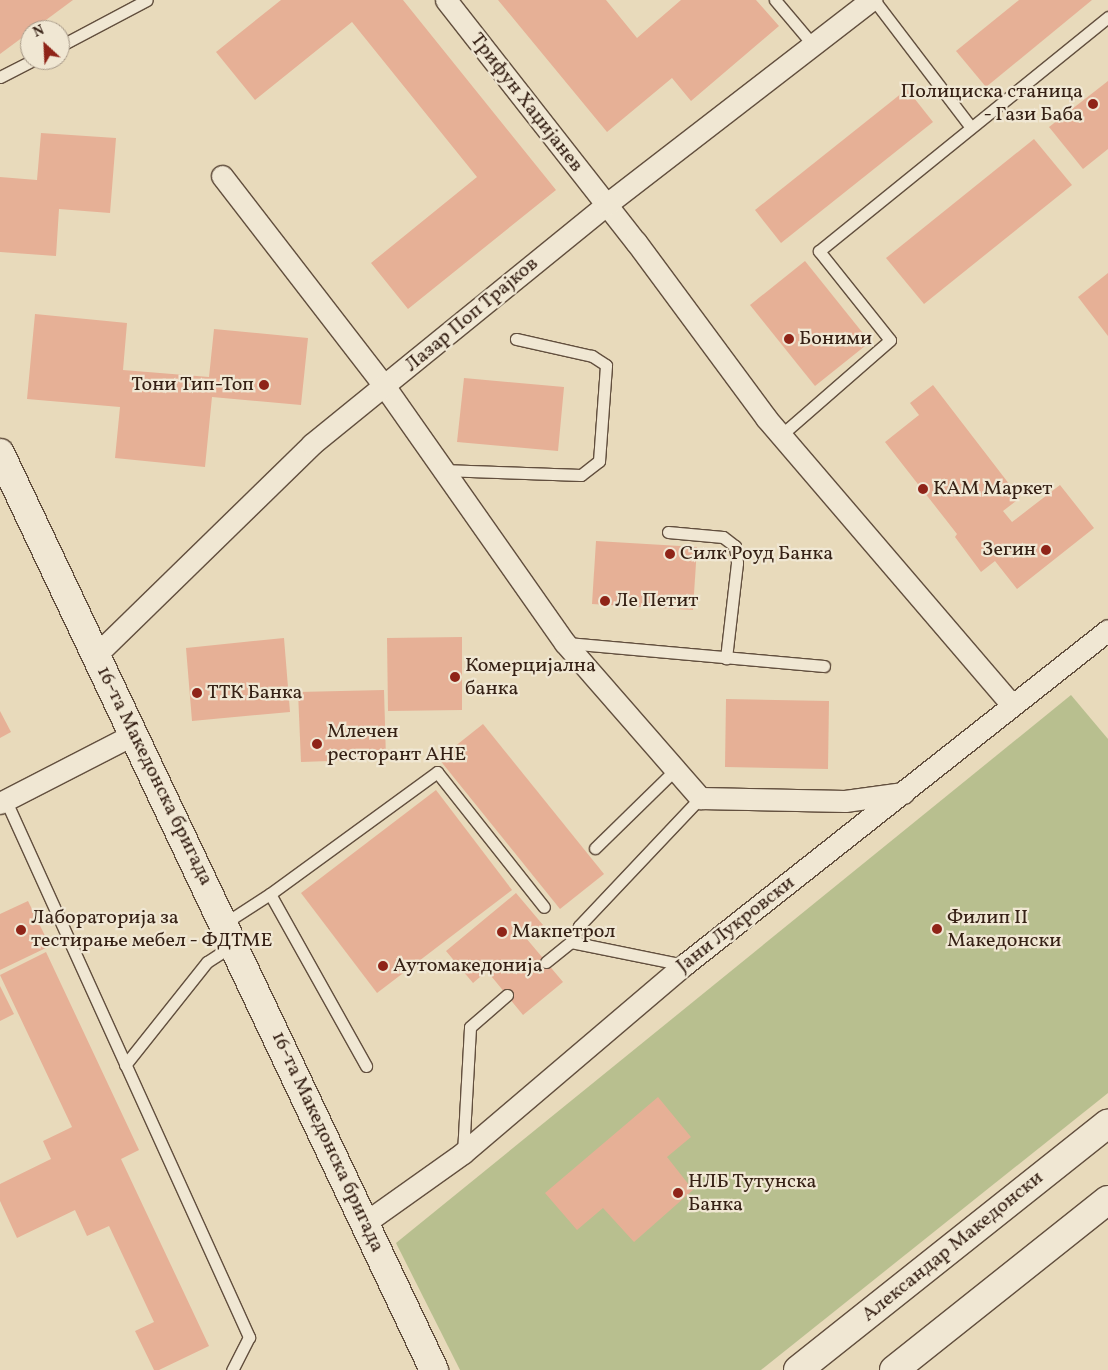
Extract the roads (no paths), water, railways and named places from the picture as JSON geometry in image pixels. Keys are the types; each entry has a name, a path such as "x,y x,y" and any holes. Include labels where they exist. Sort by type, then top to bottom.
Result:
{"street":[{"name":"Трифун Хаџијанев","path":"446,0 606,204 780,436 1011,704"},
{"name":"Лазар Поп Трајков","path":"96,655 276,477 312,444 386,387 606,204 872,0"},
{"path":"222,176 386,387 442,470 565,643 700,798 845,801 903,792"},
{"name":"16-та Македонска бригада","path":"0,453 366,1222 434,1370"},
{"name":"Јани Лукровски","path":"366,1222 463,1153 684,966 1011,704 1108,630"},
{"path":"3,802 134,734"},
{"name":"Александар Македонски","path":"798,1370 1108,1123"},
{"path":"894,1370 1104,1209"}],"lane":[{"path":"70,41 148,0"},
{"path":"775,0 813,45"},
{"path":"872,0 970,126"},
{"path":"780,436 890,340 819,251 970,126 1108,17"},
{"path":"0,77 20,67"},
{"path":"442,470 581,475 599,461 606,365 592,356 516,339"},
{"path":"668,532 723,537 735,546 737,563 726,658"},
{"path":"565,643 824,666"},
{"path":"595,848 676,770"},
{"path":"125,1065 229,934 270,894 437,772 544,907"},
{"path":"546,962 571,942 579,926 700,798"},
{"path":"3,802 249,1337 232,1370"},
{"path":"270,894 366,1066"},
{"path":"571,942 684,966"},
{"path":"463,1153 470,1027 507,995"}],"place":[{"name":"Полициска станица - Гази Баба","path":"1093,104"},
{"name":"Боними","path":"789,339"},
{"name":"Тони Тип-Топ","path":"264,385"},
{"name":"КАМ Маркет","path":"923,489"},
{"name":"Зегин","path":"1046,550"},
{"name":"Силк Роуд Банка","path":"670,554"},
{"name":"Ле Петит","path":"605,601"},
{"name":"Комерцијална банка","path":"455,677"},
{"name":"ТТК Банка","path":"197,693"},
{"name":"Млечен ресторант АНЕ","path":"317,744"},
{"name":"Филип II Македонски","path":"937,929"},
{"name":"Лабораторија за тестирање мебел - ФДТМЕ","path":"21,930"},
{"name":"Макпетрол","path":"502,932"},
{"name":"Аутомакедонија","path":"383,966"},
{"name":"НЛБ Тутунска Банка","path":"678,1193"}]}
